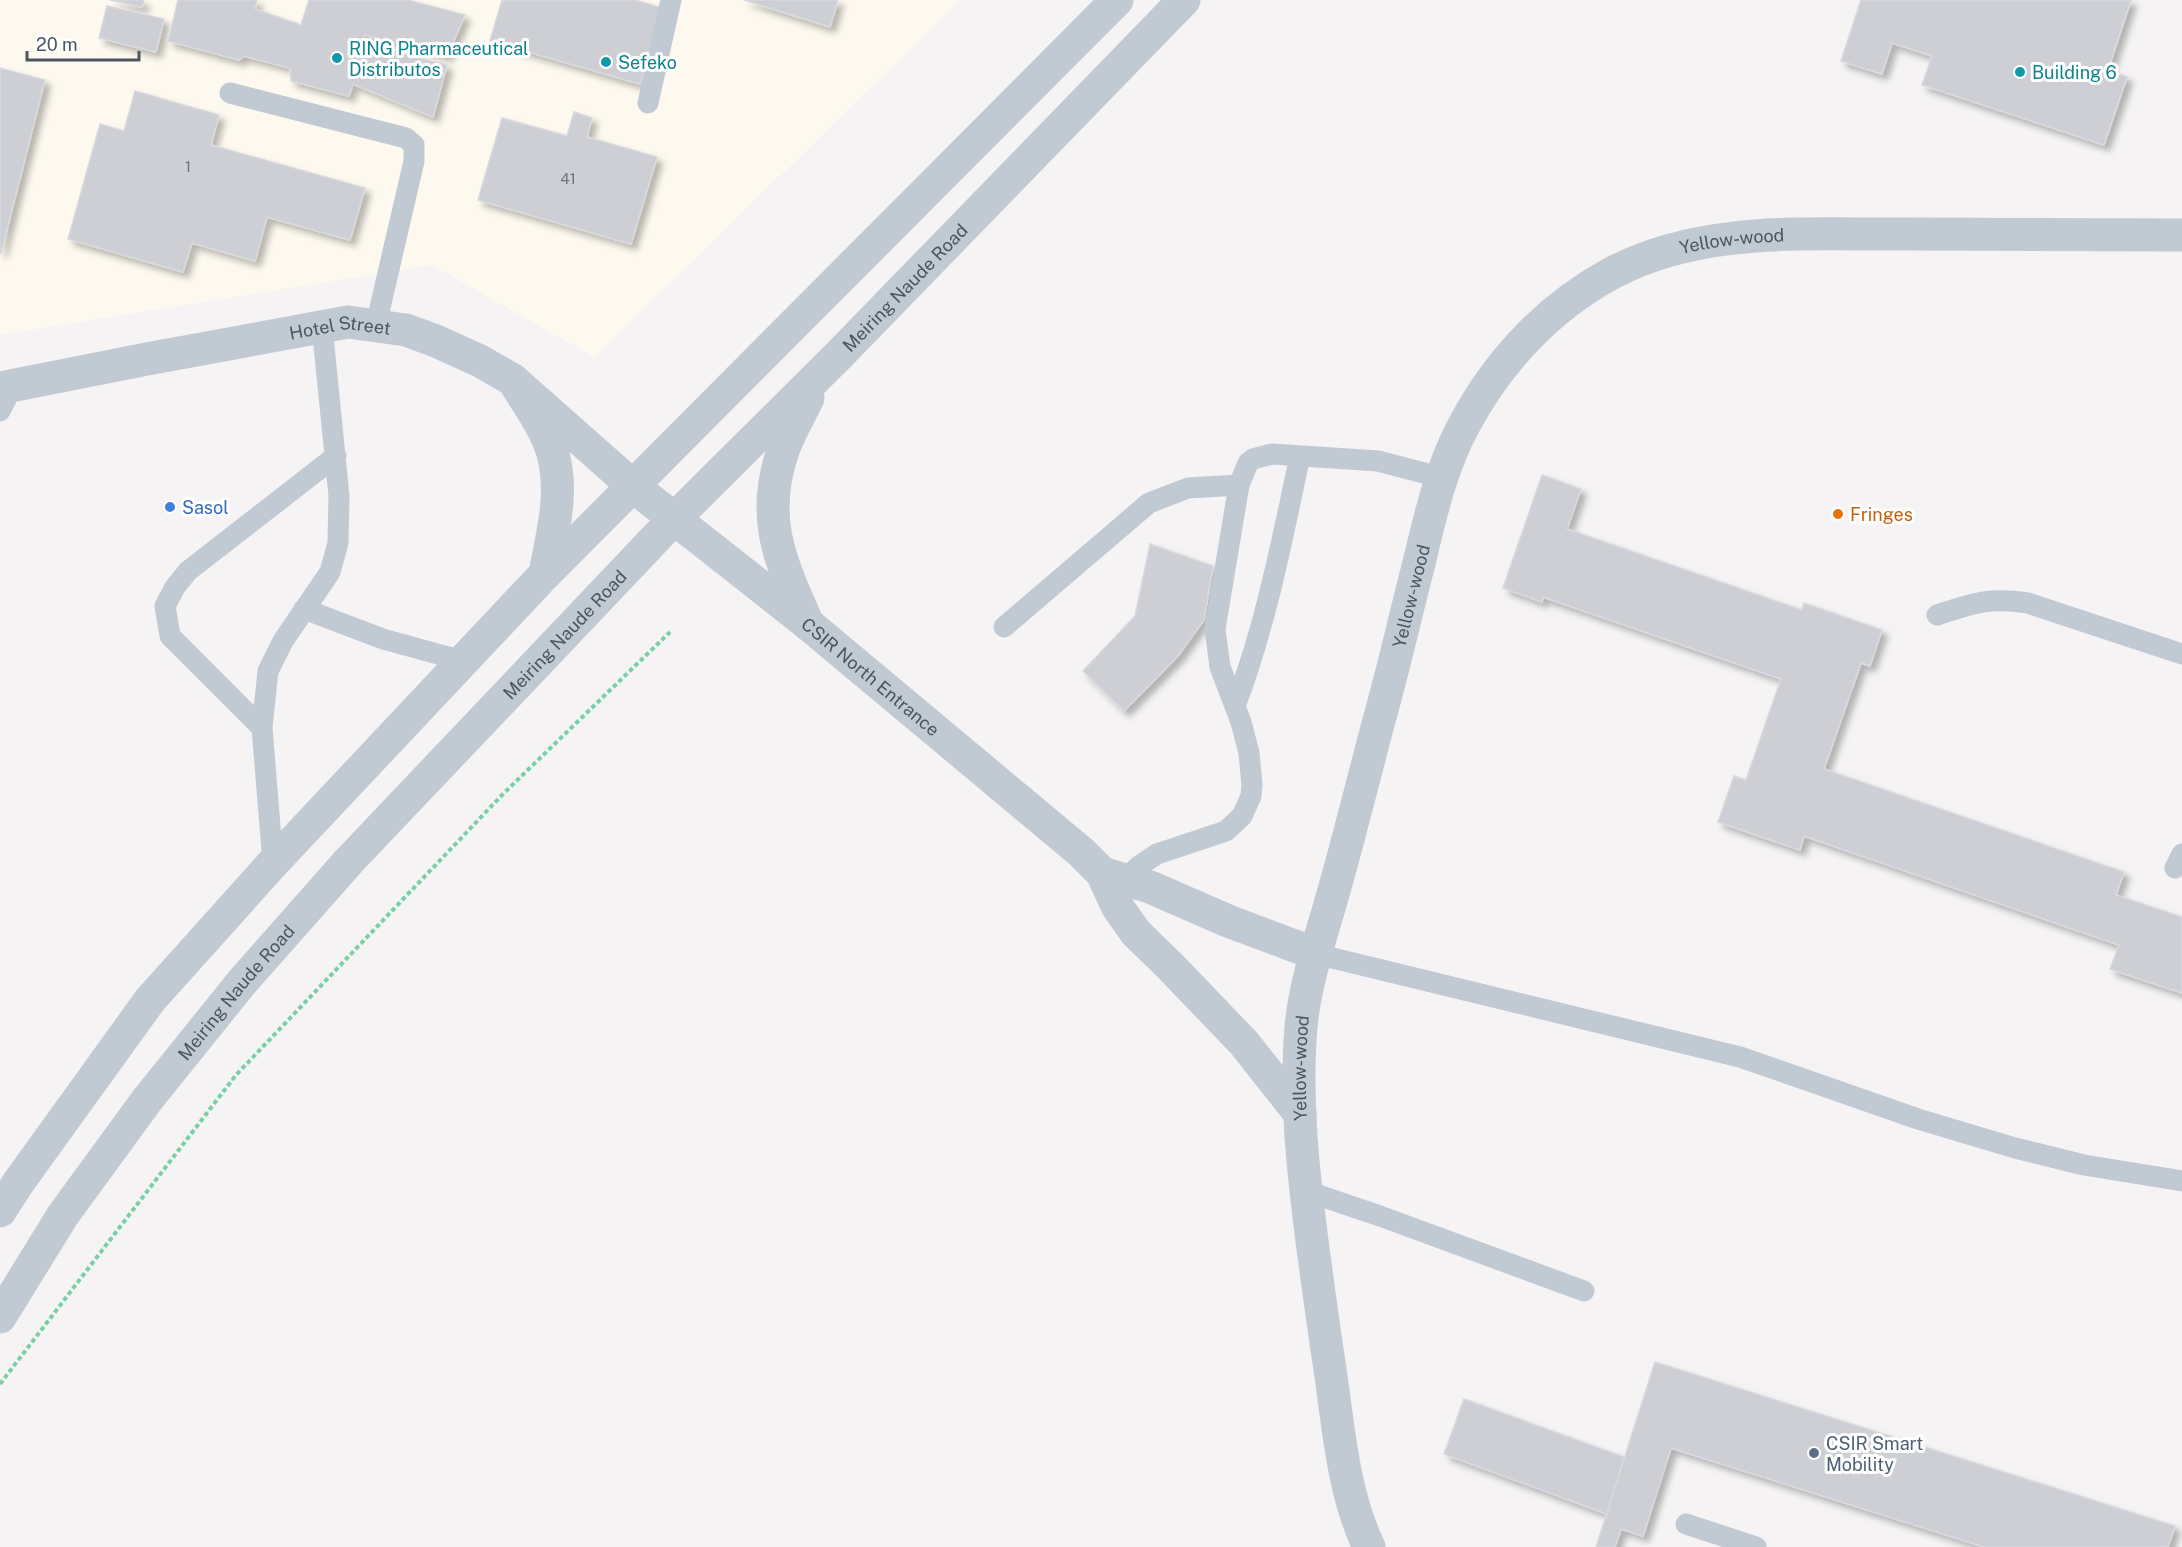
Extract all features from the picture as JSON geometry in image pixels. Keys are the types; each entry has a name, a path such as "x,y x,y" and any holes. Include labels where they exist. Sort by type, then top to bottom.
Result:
{"street":[{"path":"0,1211 150,1000 273,863 545,574 1117,0"},
{"name":"Meiring Naude Road","path":"0,1317 70,1206 147,1101 242,982 349,861 674,519 821,373 1184,0"},
{"name":"Yellow-wood","path":"1369,1547 1362,1532 1347,1478 1324,1335 1306,1191 1300,1114 1302,1019 1316,954 1386,696 1430,517 1457,438 1477,403 1493,378 1528,336 1587,288 1655,254 1716,239 1785,234 2182,235"},
{"name":"Hotel Street","path":"3,391 322,326 348,322 376,325 406,330 436,341 480,361 513,380 634,487"},
{"path":"808,624 777,547 773,531 772,502 777,469 785,446 821,373"},
{"path":"513,380 540,424 553,453 557,502 545,574"},
{"name":"CSIR North Entrance","path":"634,487 808,624 1081,852 1112,881 1150,887 1228,921 1316,954"},
{"name":"CSIR North Entrance","path":"1112,881 1117,906 1136,933 1178,973 1244,1043 1300,1114"}],"lane":[{"path":"648,104 671,0"},
{"path":"230,93 406,138 414,145 414,161 376,325"},
{"path":"273,863 262,728 268,671 283,641 330,572 338,543 339,496 322,326"},
{"path":"1112,881 1156,854 1226,831 1245,810 1252,785 1252,768 1241,722 1220,668 1215,629 1243,470 1253,459 1272,454 1378,461 1443,478"},
{"path":"262,728 170,636 165,606 175,587 188,571 336,456"},
{"path":"1235,705 1262,625 1300,456"},
{"path":"1004,627 1149,503 1188,488 1239,485"},
{"path":"1937,615 1984,601 2002,599 2028,603 2182,654"},
{"path":"304,609 383,639 463,661"},
{"path":"1316,954 1740,1057 1806,1078 1918,1119 2015,1148 2144,1177 2182,1181"},
{"path":"1306,1191 1584,1291"},
{"path":"1686,1524 1756,1547"}],"path":[{"path":"0,1384 236,1075 503,794 670,632"}],"shaded area":[{"path":"0,0 961,0 594,357 432,265 0,333"}],"building":[{"path":"110,0 144,0 142,7"},
{"name":"RING Pharmaceutical Distributos","path":"178,0 257,0 255,9 301,25 309,0 408,0 465,15 447,56 365,35 362,43 447,65 433,117 353,84 349,96 291,81 290,68 244,56 239,60 168,41"},
{"name":"Sefeko","path":"502,0 635,0 662,8 640,84 490,41"},
{"path":"744,0 838,0 830,27"},
{"name":"Building 6","path":"1861,0 2131,0 2108,70 2127,77 2104,145 1922,85 1932,56 1892,43 1882,74 1841,61"},
{"path":"107,6 164,19 156,52 99,38"},
{"path":"0,68 45,80 1,253 0,253"},
{"path":"135,91 219,115 211,145 365,188 350,240 267,217 255,261 192,243 183,272 68,239 100,124 124,131"},
{"path":"574,112 592,118 587,137 657,157 631,244 478,200 502,118 567,136"},
{"path":"1542,475 1581,489 1567,529 1802,610 1804,603 1882,630 1870,666 1861,663 1824,769 2124,872 2116,895 2182,917 2182,993 2110,969 2119,945 1804,836 1800,850 1718,822 1734,776 1746,780 1781,679 1543,597 1542,602 1503,588"},
{"path":"1150,544 1213,566 1204,620 1178,656 1124,711 1083,671 1135,616"},
{"name":"CSIR Smart Mobility","path":"1655,1362 2175,1526 2168,1547 1984,1547 1671,1448 1643,1536 1621,1529 1615,1547 1596,1547"},
{"path":"1464,1399 1624,1457 1607,1514 1444,1454"}],"place":[{"name":"RING Pharmaceutical Distributos","path":"337,58"},
{"name":"Sefeko","path":"606,62"},
{"name":"Building 6","path":"2020,72"},
{"name":"Sasol","path":"170,507"},
{"name":"Fringes","path":"1838,514"},
{"name":"CSIR Smart Mobility","path":"1814,1453"}]}
